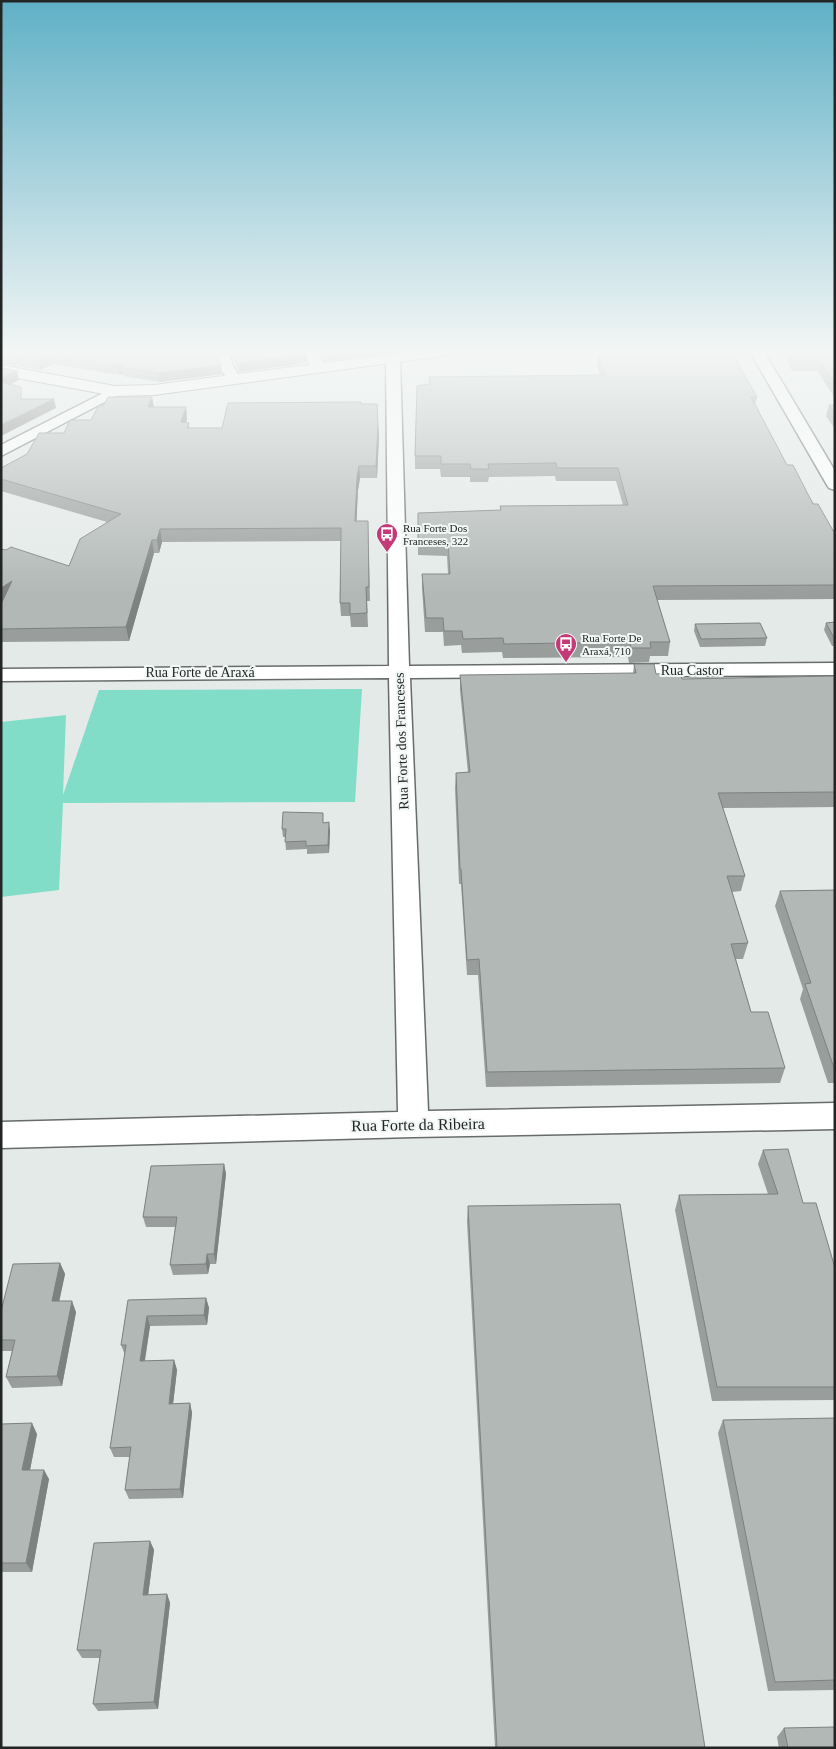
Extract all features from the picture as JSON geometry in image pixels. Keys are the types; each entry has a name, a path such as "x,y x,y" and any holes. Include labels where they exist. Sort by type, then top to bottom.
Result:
{"street":[{"path":"1,451 38,432"},
{"name":"Rua Forte dos Franceses","path":"398,432 399,671 414,1124"},
{"path":"804,432 835,485"},
{"name":"Rua Castor","path":"399,671 835,669"},
{"name":"Rua Forte de Araxá","path":"1,675 399,671"},
{"name":"Rua Forte da Ribeira","path":"1,1135 414,1124 835,1116"}],"green space":[{"path":"362,689 355,802 63,803 59,890 1,897 1,722 66,715 63,795 99,690"}],"building":[{"path":"378,432 376,466 359,466 357,478 355,521 368,521 369,587 366,587 367,613 350,614 350,603 340,603 341,528 160,529 157,540 152,540 126,627 1,629 1,604 12,581 1,588 1,549 6,550 11,547 69,566 80,539 121,514 1,479 1,468 27,454 39,433"},
{"path":"416,432 769,432 787,465 793,465 813,504 818,504 835,534 835,585 653,586 670,642 650,642 651,648 631,648 630,642 504,644 503,638 463,639 462,631 444,631 443,618 426,618 422,574 450,574 448,542 418,542 418,513 501,510 500,506 628,505 618,468 557,468 556,463 488,464 489,469 471,469 470,464 441,464 441,456 415,456"},
{"path":"835,622 835,638 834,638 826,623"},
{"path":"760,623 767,638 701,639 695,624"},
{"path":"634,664 654,664 656,674 680,673 682,679 835,676 835,792 718,793 745,876 727,876 748,943 731,944 751,1012 768,1012 785,1068 487,1072 479,959 467,960 460,869 456,773 470,772 460,675 636,673"},
{"path":"283,812 323,813 323,823 329,822 328,845 306,846 306,841 285,842 286,829 282,829"},
{"path":"835,890 834,1068 805,984 811,983 780,891"},
{"path":"788,1149 803,1203 816,1203 835,1268 835,1387 717,1387 679,1195 778,1194 763,1150"},
{"path":"224,1164 214,1254 207,1254 206,1264 170,1265 177,1217 143,1217 151,1166"},
{"path":"620,1204 705,1748 497,1748 468,1206"},
{"path":"60,1263 52,1301 72,1301 57,1376 6,1377 15,1340 1,1340 1,1311 13,1264"},
{"path":"206,1298 204,1315 147,1316 140,1361 174,1360 169,1404 190,1403 180,1489 125,1490 131,1447 110,1448 126,1345 121,1345 128,1300"},
{"path":"835,1418 835,1680 775,1682 723,1420"},
{"path":"32,1423 22,1470 44,1470 26,1563 1,1563 1,1424"},
{"path":"150,1541 143,1595 167,1594 154,1702 93,1704 101,1650 77,1650 94,1543"},
{"path":"835,1727 835,1748 788,1748 784,1728"}],"place":[{"name":"Rua Forte Dos Franceses, 322","path":"387,553"},
{"name":"Rua Forte De Araxá, 710","path":"566,663"}]}
